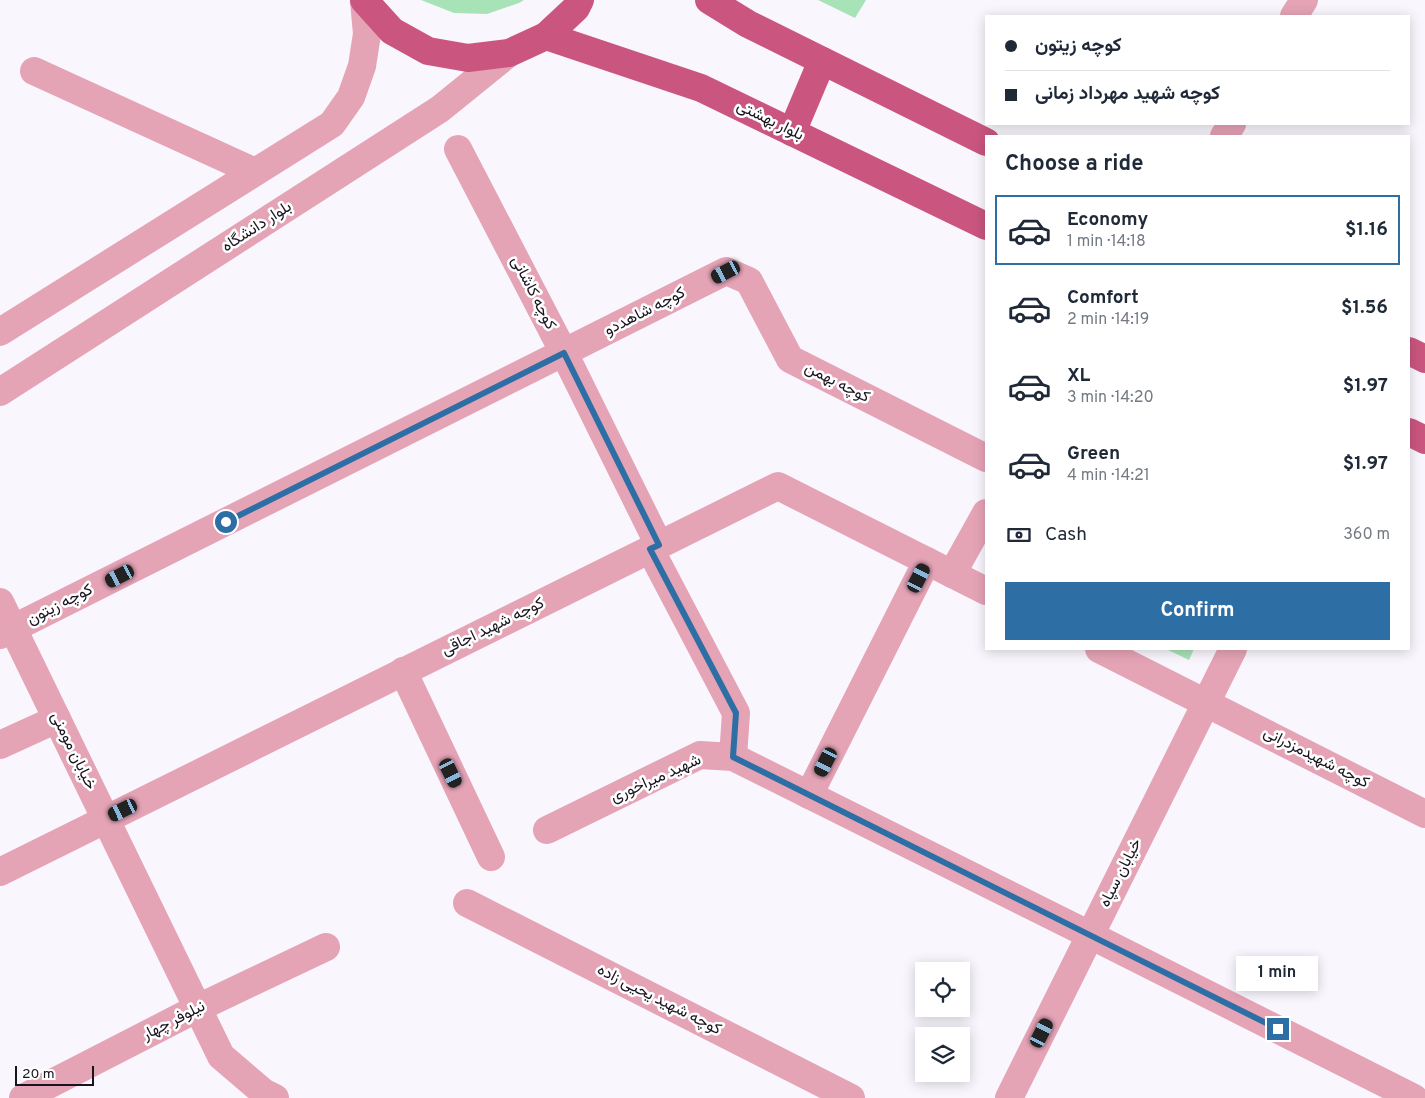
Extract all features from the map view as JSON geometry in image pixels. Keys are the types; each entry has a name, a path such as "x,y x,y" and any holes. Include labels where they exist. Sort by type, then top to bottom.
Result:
{"main road":[{"path":"364,1 392,31 428,50 468,58 508,53 546,36 576,8 580,0"},
{"path":"709,0 748,24 985,142"},
{"name":"بلوار بهشتی","path":"546,36 701,88 985,226"},
{"path":"792,132 822,61"},
{"path":"1410,352 1425,359"},
{"path":"1410,432 1425,440"}],"street":[{"path":"1295,15 1304,0"},
{"path":"0,332 332,124 350,97 362,66 367,34 364,1"},
{"name":"بلوار دانشگاه","path":"0,392 440,109 508,53"},
{"path":"34,71 255,172"},
{"name":"کوچه کاشانی","path":"458,149 564,353 655,547 736,713 733,757"},
{"name":"کوچه شاهددو","path":"564,353 726,272"},
{"name":"کوچه بهمن","path":"726,272 749,281 790,359 985,457"},
{"name":"کوچه زیتون","path":"7,632 564,353"},
{"name":"کوچه شهید اجاقی","path":"0,872 778,486 985,590"},
{"path":"952,574 985,515"},
{"path":"809,795 927,561"},
{"name":"خیابان مومنی","path":"0,602 7,632 57,719 221,1056 263,1092 275,1098"},
{"path":"1101,650 1206,703"},
{"name":"خیابان سپاه","path":"1009,1098 1232,650"},
{"path":"403,671 491,857"},
{"name":"کوچه شهیدمزدرانی","path":"1206,703 1425,814"},
{"path":"0,745 57,719"},
{"name":"شهید میراخوری","path":"547,830 700,755 733,757 1414,1098"},
{"name":"کوچه شهید یحیی زاده","path":"467,903 851,1098"},
{"name":"نیلوفر چهار","path":"23,1098 198,1008 326,947"}],"green space":[{"path":"421,0 524,0 487,14 454,13"},
{"path":"818,0 866,0 855,18"},
{"path":"1168,650 1194,650 1189,660"}],"route":[{"path":"226,522 564,353 659,545 650,549 736,713 733,757 1278,1029"}]}
